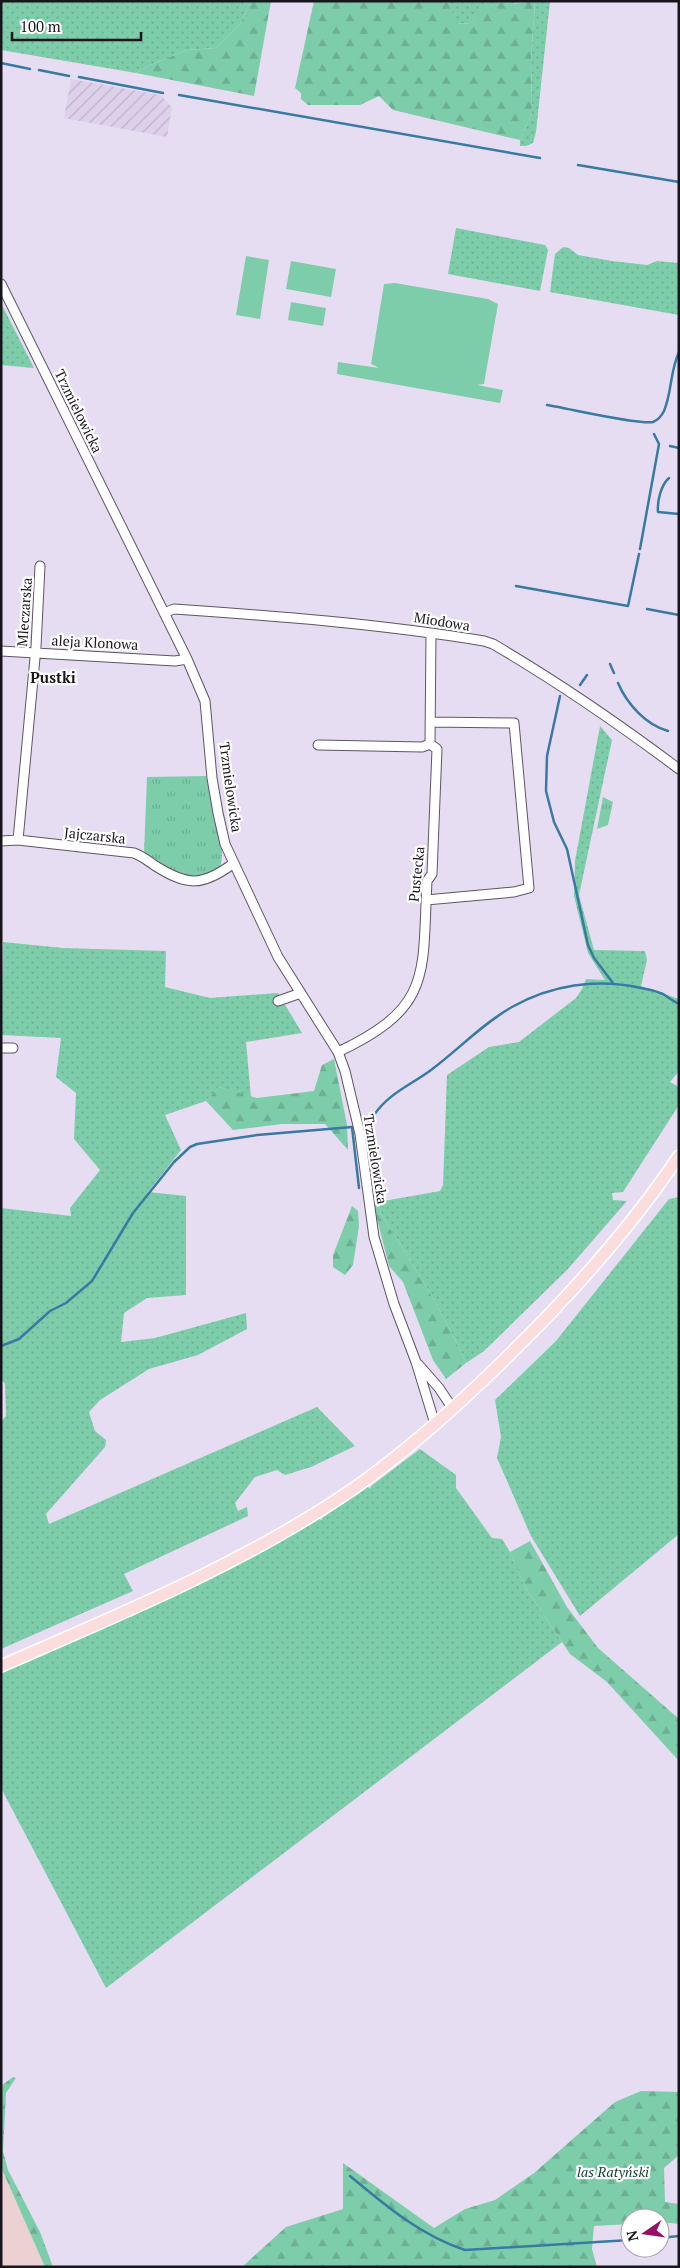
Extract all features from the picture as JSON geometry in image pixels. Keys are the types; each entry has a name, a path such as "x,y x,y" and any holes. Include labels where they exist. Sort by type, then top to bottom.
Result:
{"main road":[{"path":"1,1666 196,1579 286,1529 353,1488 453,1409 564,1300 620,1236 679,1156"}],"street":[{"name":"Trzmielowicka","path":"1,284 206,701 218,812 225,844 275,951 338,1052 345,1071 360,1134 374,1236 394,1304 416,1362 436,1424"},
{"name":"Mleczarska","path":"18,840 35,653 40,566"},
{"name":"Miodowa","path":"164,614 174,609 280,616 367,624 493,644 610,718 679,769"},
{"name":"Pustecka","path":"338,1052 388,1024 400,1012 418,984 424,961 427,881 432,874 437,749 430,744 431,633"},
{"name":"aleja Klonowa","path":"1,651 175,661 187,659"},
{"path":"426,900 514,892 529,888 514,723 430,722"},
{"path":"318,745 422,747 430,744"},
{"name":"Jajczarska","path":"1,841 18,840 134,853 182,880 208,879 234,863"},
{"path":"278,1001 301,994"},
{"path":"1,1048 13,1048"},
{"name":"Trzmielowicka","path":"416,1362 439,1388 453,1409"}],"shaded area":[{"path":"71,79 160,95 172,107 167,137 64,118"},
{"path":"1,2167 45,2267 1,2267"}],"green space":[{"path":"1,1 250,1 241,23 216,48 187,50 150,65 136,73 1,50"},
{"path":"250,1 271,1 254,96 136,73 150,65 187,50 216,48 241,23"},
{"path":"314,1 447,1 458,24 471,23 485,5 498,2 511,4 535,1 531,62 532,112 520,140 393,110 379,96 360,105 308,105 301,99 301,93 295,88"},
{"path":"447,1 527,1 511,4 498,2 477,16 471,23 457,24"},
{"path":"535,1 550,1 536,132 533,143 520,146 520,140 532,112 531,62"},
{"path":"456,228 545,245 548,250 540,291 448,274"},
{"path":"563,247 569,248 578,255 612,261 647,265 657,261 679,263 679,315 550,292 555,254"},
{"path":"246,256 269,260 260,319 236,315"},
{"path":"291,261 336,269 331,297 286,289"},
{"path":"395,283 488,299 498,304 484,384 477,385 503,390 500,403 337,374 338,362 379,368 371,364 384,284"},
{"path":"291,302 326,308 323,326 288,320"},
{"path":"2,305 34,368 1,365"},
{"path":"600,726 612,740 579,895 594,950 645,951 647,960 641,986 679,999 679,1071 670,1082 679,1087 679,1105 623,1192 612,1193 613,1200 627,1201 567,1270 484,1351 466,1363 437,1306 381,1214 378,1202 440,1191 443,1185 447,1075 489,1047 519,1042 576,998 586,979 605,980 588,953 574,896 575,861"},
{"path":"206,776 221,836 222,860 219,870 200,877 193,877 170,869 144,853 147,777"},
{"path":"603,797 613,802 608,825 597,829"},
{"path":"3,942 63,948 166,951 165,987 210,998 278,993 302,1033 246,1042 251,1097 219,1087 206,1101 165,1115 181,1150 148,1192 186,1196 186,1295 147,1298 124,1313 121,1342 155,1338 246,1313 247,1329 198,1355 149,1369 100,1400 89,1412 95,1431 106,1440 105,1447 46,1514 49,1524 317,1407 355,1446 311,1467 285,1475 277,1470 255,1477 235,1503 238,1511 247,1507 248,1516 124,1574 133,1591 1,1649 1,1422 6,1416 5,1384 1,1379 1,1208 71,1216 70,1208 100,1170 74,1139 76,1093 56,1077 61,1038 1,1035"},
{"path":"334,1059 347,1125 348,1150 325,1124 282,1124 233,1130 206,1101 219,1087 257,1098 314,1091 322,1065"},
{"path":"679,1197 679,1534 580,1616 531,1536 497,1458 501,1437 495,1400 556,1341 669,1199"},
{"path":"378,1202 381,1214 437,1306 466,1363 446,1379 433,1360 403,1282 389,1266 373,1203"},
{"path":"352,1206 358,1211 359,1226 353,1265 345,1275 333,1267 333,1255"},
{"path":"420,1449 456,1475 456,1488 492,1538 502,1539 510,1552 525,1587 562,1642 106,1988 1,1788 1,1672 46,1652 49,1653 49,1651 129,1616 132,1617 131,1615 210,1578 213,1579 212,1577 288,1535 290,1536 291,1533 319,1519 322,1520 322,1518 368,1487 370,1489 371,1486"},
{"path":"530,1541 567,1607 598,1648 679,1719 679,1761 607,1682 570,1654 525,1587 510,1552"},
{"path":"13,2077 16,2078 6,2093 3,2151 8,2170 40,2232 53,2267 45,2267 1,2167 1,2086"},
{"name":"las Ratyński","path":"641,2091 679,2092 679,2155 664,2168 665,2202 679,2204 679,2224 670,2223 670,2208 620,2208 620,2225 594,2226 592,2249 597,2267 242,2267 286,2227 343,2209 343,2163 434,2228 465,2209 495,2200 534,2173 615,2102"}],"waterway":[{"path":"1,63 30,69"},
{"path":"39,70 69,76"},
{"path":"79,77 163,93"},
{"path":"179,95 540,158"},
{"path":"578,165 679,182"},
{"path":"547,405 618,419 653,422 664,411 679,352"},
{"path":"640,549 659,444 654,434"},
{"path":"670,446 679,448"},
{"path":"669,478 660,494 658,512 679,514"},
{"path":"516,586 628,606 639,554"},
{"path":"647,609 679,615"},
{"path":"610,664 614,673"},
{"path":"580,685 587,675"},
{"path":"618,683 638,713 652,724 668,731"},
{"path":"560,696 547,756 546,791 554,822 567,849 588,945 594,958 613,983"},
{"path":"374,1115 393,1095 431,1070 490,1021 512,1007 542,993 574,985 624,985 655,991 679,1004"},
{"path":"363,1125 371,1121"},
{"path":"1,1346 19,1339 50,1311 66,1303 92,1281 133,1213 174,1162 190,1147 197,1144 257,1135 352,1127 359,1188"},
{"path":"350,2176 404,2219 433,2236 465,2250 620,2241"},
{"path":"670,2237 679,2236"}],"district":[{"name":"Pustki","path":"53,677"}]}
